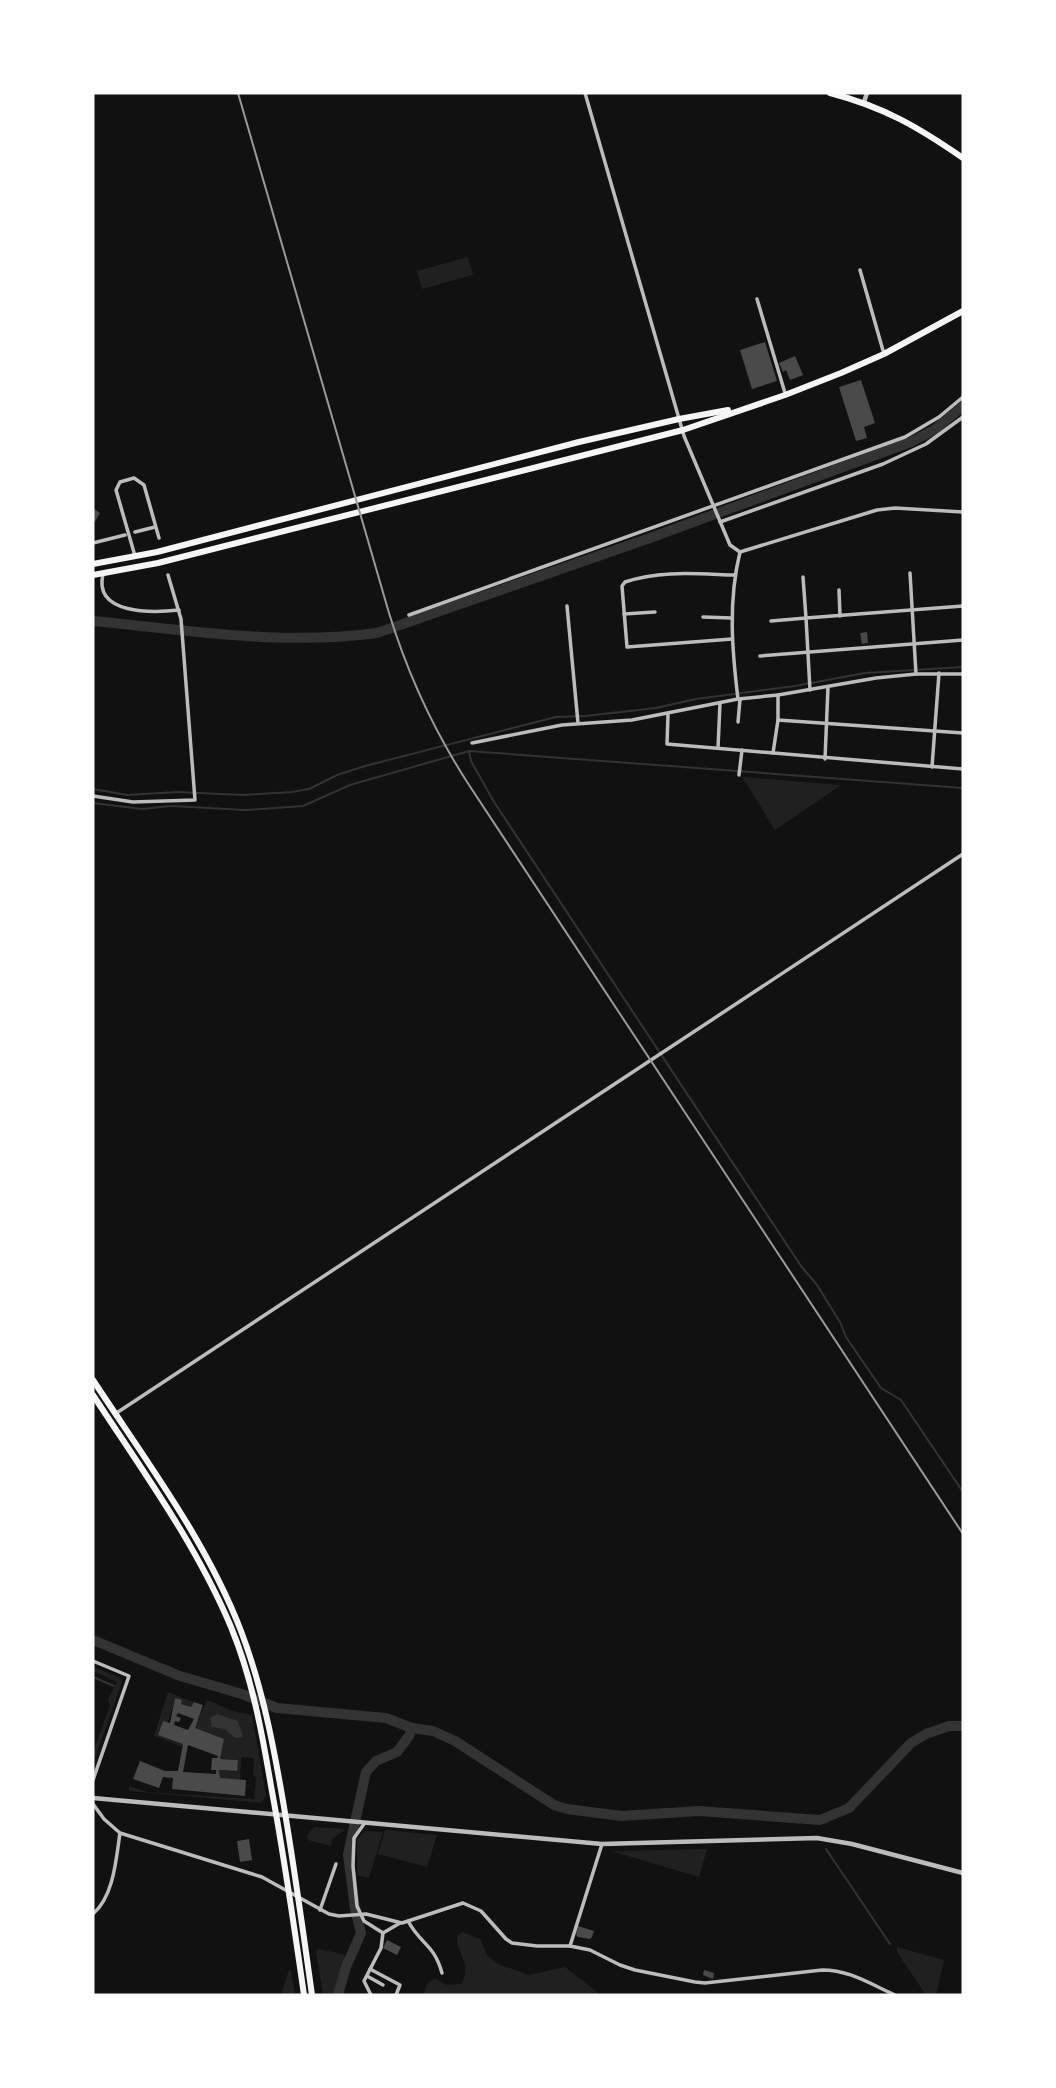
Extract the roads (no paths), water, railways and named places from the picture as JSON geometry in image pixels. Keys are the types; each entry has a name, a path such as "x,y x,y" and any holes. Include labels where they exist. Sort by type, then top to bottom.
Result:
{"main road":[{"path":"830,93 864,102 918,127 963,158"},
{"path":"93,575 158,563 683,430 785,395 884,354 963,311"},
{"path":"93,564 157,552 579,442 751,406"},
{"path":"93,1380 203,1551 240,1629 267,1713 312,1995"},
{"path":"93,1395 181,1530 231,1627 258,1715 304,1995"}],"street":[{"path":"585,93 690,454 730,545 740,552"},
{"path":"864,102 867,93"},
{"path":"860,270 884,354"},
{"path":"757,299 785,395"},
{"path":"410,615 905,438 931,423 963,397"},
{"path":"719,520 883,464 926,444 963,417"},
{"path":"135,556 116,490 120,482 134,478 142,482 159,538"},
{"path":"740,552 877,510 895,508 963,512"},
{"path":"135,532 155,527"},
{"path":"93,543 125,535"},
{"path":"738,722 739,699 732,618 735,575 740,552"},
{"path":"910,573 916,674"},
{"path":"103,574 101,583 110,601 120,607 163,612 179,610"},
{"path":"732,639 627,647 622,586 625,582 660,574 735,575"},
{"path":"93,796 134,802 195,800 181,619 167,575"},
{"path":"803,577 810,685"},
{"path":"839,590 841,615"},
{"path":"568,606 578,723"},
{"path":"771,621 963,606"},
{"path":"624,614 655,612"},
{"path":"703,617 732,618"},
{"path":"760,656 963,640"},
{"path":"932,767 939,673"},
{"path":"472,743 578,723 632,720 668,714 739,699 778,695 810,685 828,687 916,674 963,674"},
{"path":"825,759 828,687"},
{"path":"773,753 778,720 778,695"},
{"path":"718,748 720,703"},
{"path":"668,714 667,744 963,769"},
{"path":"778,720 963,733"},
{"path":"739,775 742,750"},
{"path":"115,1413 963,854"},
{"path":"93,1661 129,1675 93,1780"},
{"path":"93,1798 602,1844 817,1839 852,1844 963,1873"},
{"path":"93,1804 104,1819 120,1833 262,1877 329,1914 366,1914 400,1923 463,1903 481,1911 506,1939 513,1943 537,1946 570,1945 590,1950 635,1970 705,1983 822,1970 840,1971 866,1980 895,1995"},
{"path":"362,1824 354,1838 353,1850 360,1915 364,1921 383,1933"},
{"path":"93,1914 107,1893 117,1860 120,1833"},
{"path":"570,1945 602,1844"},
{"path":"320,1910 336,1864"},
{"path":"408,1922 419,1940 430,1946 438,1958 442,1973"},
{"path":"383,1933 400,1923"},
{"path":"371,1995 365,1986 381,1948 383,1933"},
{"path":"370,1969 400,1985 396,1995"},
{"path":"367,1976 383,1985"}],"waterway":[{"path":"93,621 270,637 341,637 377,633 650,538 911,442 934,430 963,406"},
{"path":"93,789 127,795 178,792 243,795 292,792 309,789 337,775 365,766 556,717 656,708 696,699 795,686 865,673 963,667"},
{"path":"469,751 471,761 494,802 801,1266 817,1285 846,1337 881,1388 901,1400 963,1492"},
{"path":"93,803 142,809 172,806 245,810 303,806 350,785 469,751 963,788"},
{"path":"93,1640 180,1676 242,1694 277,1708 386,1718 412,1728 433,1731 455,1741 554,1805 621,1816 699,1811 820,1820 849,1808 911,1743 949,1726 963,1726"},
{"path":"93,1677 114,1686"},
{"path":"338,1995 346,1967 361,1933 348,1854 366,1772 376,1761 397,1752 412,1728"},
{"path":"826,1849 890,1944"}],"railway":[{"path":"238,93 389,613 413,680 433,723 469,785 963,1534"}]}
